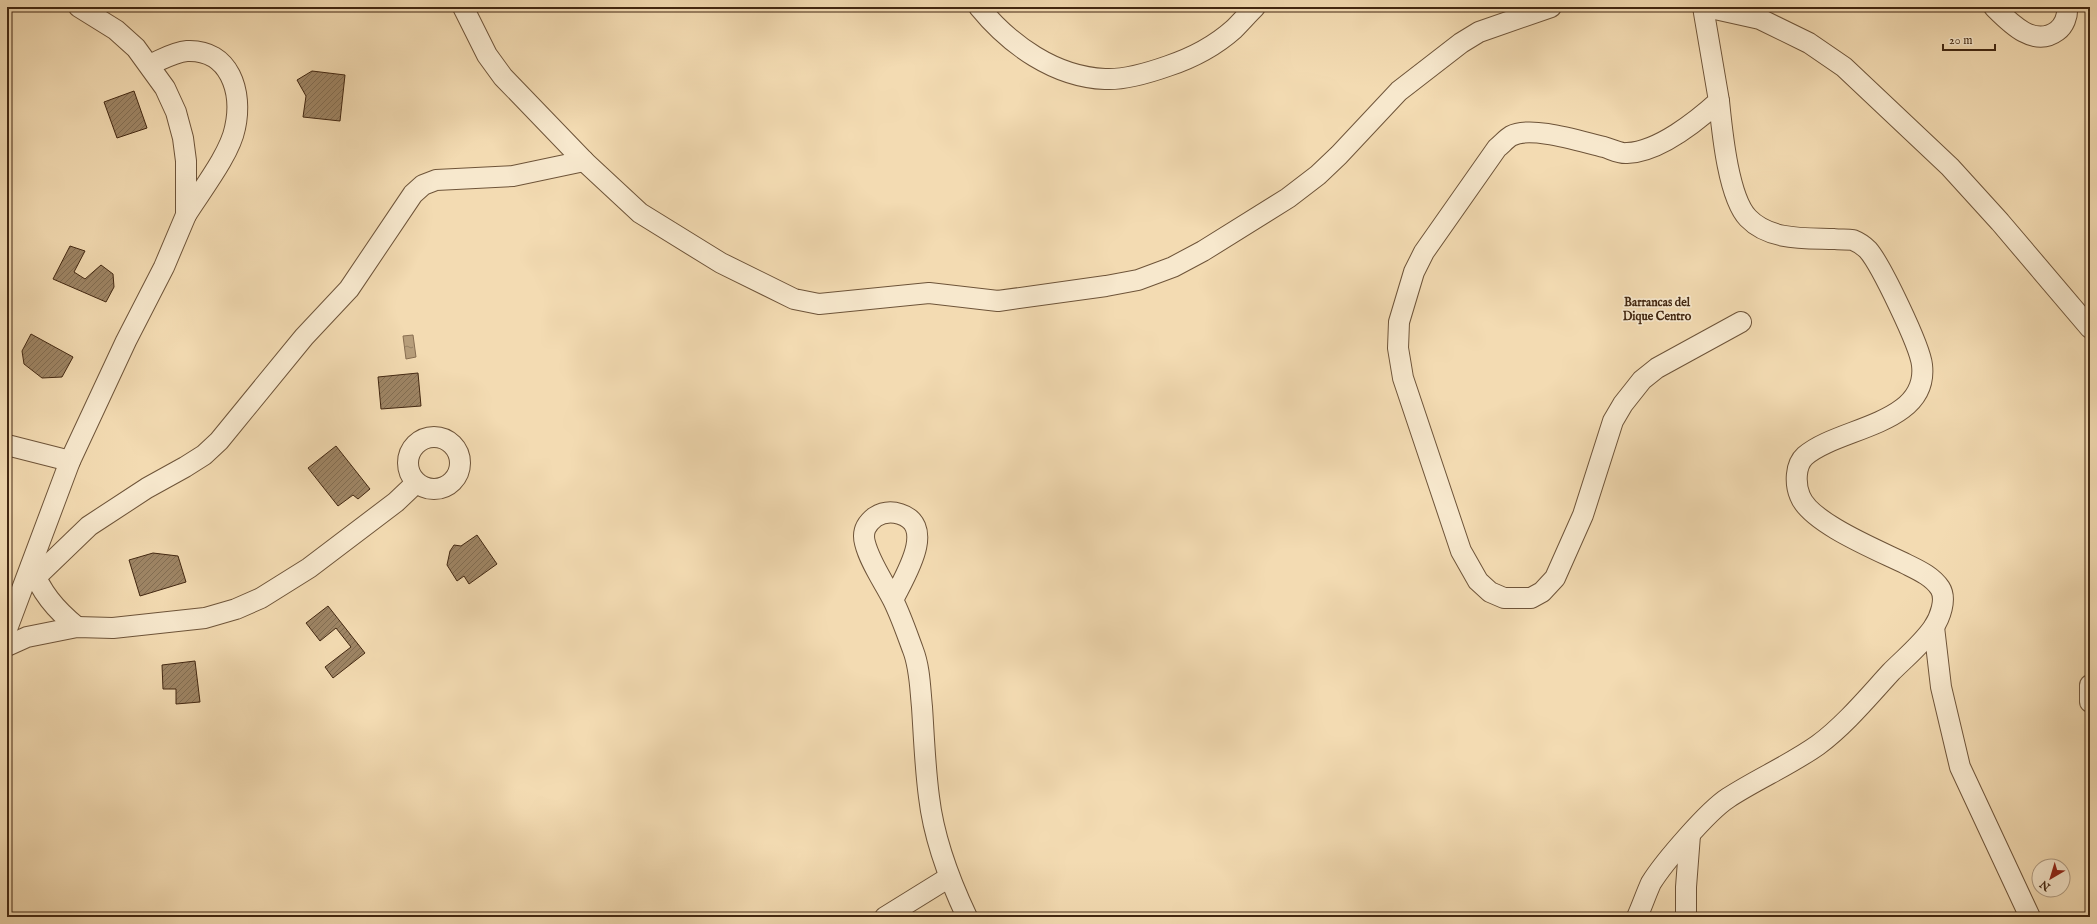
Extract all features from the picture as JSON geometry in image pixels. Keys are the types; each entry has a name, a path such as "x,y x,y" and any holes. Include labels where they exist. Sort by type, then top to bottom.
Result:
{"street":[{"path":"79,7 116,30 136,48 165,88 176,112 183,138 186,162 186,215"},
{"path":"463,7 487,56 502,77 584,161 640,213 721,263 794,299 819,304 929,293 998,301 1138,280 1173,267 1203,251 1288,198 1318,175 1339,155 1399,91 1461,43 1479,32 1551,7"},
{"path":"979,7 995,26 1039,59 1061,70 1086,77 1106,79 1153,72 1189,59 1233,30 1255,7"},
{"path":"1637,917 1651,884 1690,835 1726,799 1815,747 1834,732 1934,627 1944,600 1940,589 1925,574 1826,523 1810,511 1800,498 1797,482 1798,470 1803,457 1817,449 1896,413 1912,399 1919,390 1922,379 1922,364 1917,346 1870,252 1862,245 1852,240 1786,237 1762,228 1749,219 1740,206 1726,158 1705,7 1760,19 1809,43 1844,67 1950,167 2000,222 2090,328"},
{"path":"1994,7 2021,31 2039,37 2050,36 2060,29 2065,23 2067,7"},
{"path":"7,629 33,571 70,461 126,341 164,267 186,215 229,145 236,128 238,98 229,70 218,59 203,52 186,51 149,65"},
{"path":"1719,101 1674,136 1649,148 1626,154 1566,137 1535,133 1512,136 1497,148 1424,252 1414,272 1399,322 1398,348 1403,378 1461,551 1478,581 1490,592 1504,598 1531,598 1542,592 1555,578 1582,515 1612,421 1623,404 1642,380 1657,368 1741,322"},
{"path":"33,571 89,526 147,488 192,463 220,441 304,337 349,289 413,194 423,185 436,180 513,176 584,161"},
{"path":"7,445 70,461"},
{"path":"7,646 27,637 77,627 113,628 205,618 236,609 261,598 309,568 396,502 416,483"},
{"path":"33,571 51,604 77,627"},
{"path":"893,600 913,651 919,675 929,798 940,852 948,878 967,917"},
{"path":"1934,627 1941,687 1960,767 2027,916"},
{"path":"2090,685 2090,702"},
{"path":"1686,917 1686,887 1690,835"},
{"path":"885,917 948,878"}],"water":[{"path":"413,335 416,357 406,359 403,336"}],"building":[{"path":"312,71 345,75 340,121 303,117 306,96 297,80"},
{"path":"134,91 147,128 117,138 104,102"},
{"path":"70,246 85,251 74,272 85,279 101,265 113,274 114,287 106,302 53,279"},
{"path":"31,334 73,357 62,377 42,378 24,364 22,351"},
{"path":"418,373 421,406 381,409 378,377"},
{"path":"336,446 370,489 358,499 353,495 338,506 308,468"},
{"path":"477,535 497,564 469,584 464,576 457,581 447,565 450,551 454,545 461,546"},
{"path":"153,553 178,556 186,582 140,596 129,560"},
{"path":"328,606 365,653 333,678 325,667 351,647 336,628 320,641 306,623"},
{"path":"195,661 200,702 176,704 176,689 163,689 162,665"}],"district":[{"name":"Barrancas del Dique Centro","path":"1657,309"}]}
